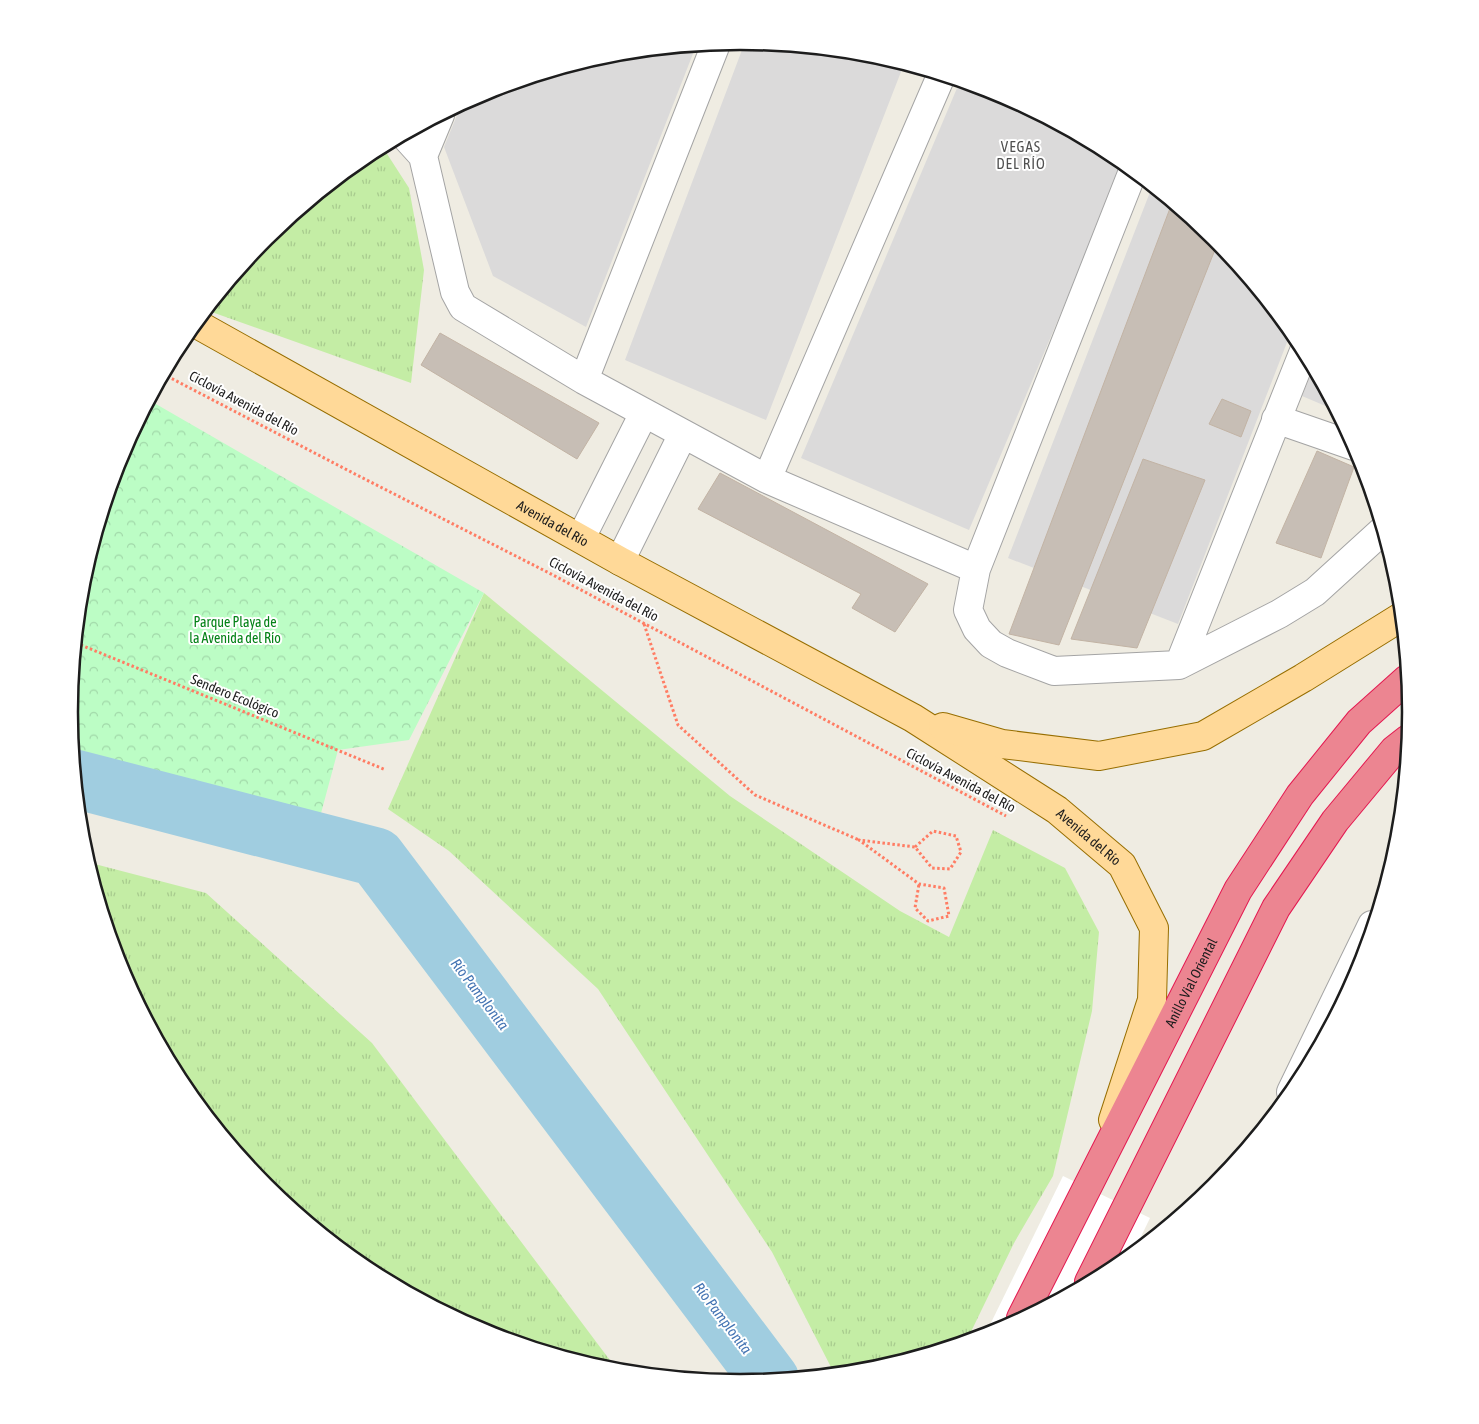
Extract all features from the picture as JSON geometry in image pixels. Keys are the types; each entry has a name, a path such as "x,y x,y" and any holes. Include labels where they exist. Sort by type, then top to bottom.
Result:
{"highway":[{"name":"Anillo Vial Oriental","path":"1027,1308 1238,890 1306,788 1359,722 1401,685"},
{"path":"1095,1269 1276,908 1335,821 1394,750 1400,745"}],"main road":[{"name":"Avenida del Río","path":"201,327 620,561 913,718 1058,810 1122,865 1154,928 1152,1000 1093,1176"},
{"name":"Avenida del Río","path":"913,718 1002,744 1099,756 1203,736 1304,678 1395,620"}],"street":[{"path":"584,380 713,51"},
{"path":"767,479 939,81"},
{"path":"423,156 436,124"},
{"path":"408,140 423,156 455,292 463,307 584,380 767,479 976,569"},
{"path":"1131,178 976,569 968,610 977,629 991,644 1007,653 1054,670 1179,665 1279,614 1315,592 1377,535"},
{"path":"1179,665 1300,360"},
{"path":"581,538 644,413"},
{"path":"1276,419 1344,442"},
{"path":"620,561 683,434"}],"path":[{"name":"Ciclovía Avenida del Río","path":"169,376 644,623 1012,820"},
{"path":"644,623 678,725 754,795 859,840 919,884 944,888 949,916 928,921 915,908 919,884"},
{"name":"Sendero Ecológico","path":"81,645 386,770"},
{"path":"859,840 915,847 932,868 950,869 960,852 956,836 934,831 915,847"}],"shaded area":[{"path":"742,50 783,51 826,56 901,71 766,420 625,360"},
{"path":"694,51 586,327 493,276 444,147 458,113 486,100 527,85 610,63"},
{"path":"957,87 993,100 1032,118 1070,139 1121,172 969,530 801,458"},
{"path":"1150,193 1208,244 1265,309 1288,341 1178,624 1008,558"},
{"path":"1310,376 1326,406 1302,396"}],"green space":[{"path":"386,153 409,188 424,270 411,383 212,312 271,244 303,214 336,187"},
{"name":"Parque Playa de la Avenida del Río","path":"154,403 484,593 409,740 338,750 320,817 79,750 79,669 90,583 113,499 128,459"},
{"path":"484,593 730,796 900,911 949,937 993,830 1065,868 1099,932 1092,1011 1053,1176 1014,1243 971,1332 911,1351 831,1367 772,1252 598,989 449,851 388,809"},
{"path":"96,864 206,893 372,1043 611,1361 527,1339 486,1324 447,1306 408,1285 336,1237 271,1180 214,1115 166,1043 128,965 113,925"}],"pier":[{"path":"1063,1176 1150,1218 1140,1239 1107,1262 1032,1306 990,1325"}],"building":[{"path":"1170,209 1214,251 1059,645 1009,634"},
{"path":"440,333 599,423 577,459 421,365"},
{"path":"1222,399 1251,411 1241,437 1209,424"},
{"path":"1317,451 1354,467 1321,558 1276,543"},
{"path":"1143,459 1205,480 1137,648 1071,639"},
{"path":"720,473 928,584 895,632 852,608 861,594 698,509"}],"waterway":[{"name":"Río Pamplonita","path":"81,781 376,857 765,1373"}],"district":[{"name":"VEGAS DEL RÍO","path":"1021,154"}]}
